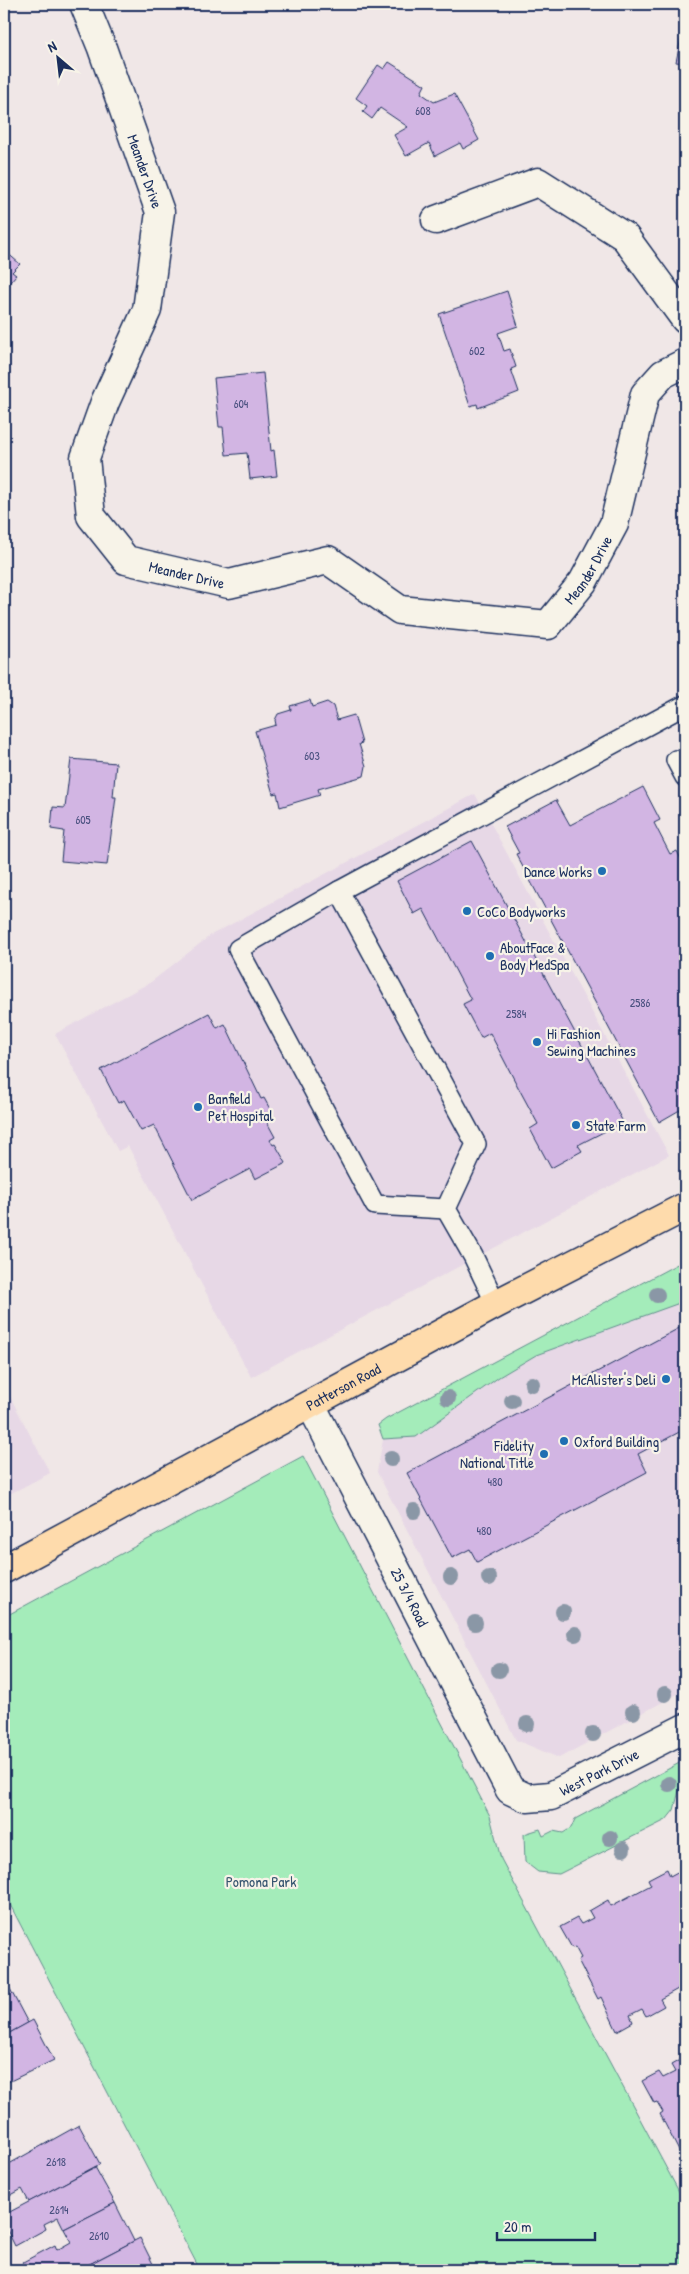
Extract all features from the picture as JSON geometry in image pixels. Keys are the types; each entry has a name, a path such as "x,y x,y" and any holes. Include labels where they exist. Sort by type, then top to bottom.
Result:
{"main road":[{"name":"Patterson Road","path":"4,1569 496,1304 685,1207"}],"street":[{"name":"Meander Drive","path":"84,4 102,48 160,212 147,310 105,402 85,458 91,516 126,560 229,584 328,560 400,610 548,625 583,582 614,524 645,394 663,374 685,364"},
{"path":"436,220 538,182 624,237 685,319"},
{"name":"25 3/4 Road","path":"311,1405 510,1790"},
{"name":"West Park Drive","path":"510,1790 527,1798 550,1796 685,1728"}],"lane":[{"path":"446,1209 375,1205 238,949 339,892 685,705"},
{"path":"676,760 685,777"},
{"path":"339,892 476,1144 446,1209"},
{"path":"446,1209 473,1256 496,1304"}],"shaded area":[{"path":"475,794 669,1155 251,1377 128,1146 118,1151 55,1034 151,982 211,935"},
{"path":"685,1260 685,1690 559,1758 516,1740 377,1472 383,1440 378,1425"},
{"path":"4,1385 50,1473 4,1497"}],"green space":[{"path":"685,1260 685,1301 536,1355 499,1377 416,1437 383,1439 378,1425 386,1419"},
{"name":"Pomona Park","path":"303,1456 490,1816 501,1859 685,2203 685,2270 200,2270 4,1893 4,1617"},
{"path":"685,1760 685,1784 680,1787 674,1810 666,1820 559,1874 538,1872 525,1862 524,1834 540,1829 543,1836 553,1831 563,1833 571,1828 575,1819"}],"building":[{"path":"685,18 685,63 676,62"},
{"path":"389,62 425,85 421,93 434,102 454,94 479,140 463,149 460,143 435,156 429,143 406,156 394,135 408,127 380,108 372,119 363,112 367,106 356,98 378,65 384,69"},
{"path":"5,251 20,264 12,272 16,275 4,289"},
{"path":"507,291 518,326 498,333 504,351 510,349 516,367 511,369 519,392 478,408 477,404 470,406 439,314"},
{"path":"263,373 271,451 274,450 277,476 250,479 247,453 226,455 223,427 219,427 214,378"},
{"path":"310,700 312,707 327,702 333,706 337,720 354,715 362,743 359,744 366,766 364,776 318,789 320,795 280,807 277,793 273,794 255,731 276,725 275,720 278,714 291,710 290,706"},
{"path":"71,759 116,763 113,797 116,797 107,865 61,861 64,831 51,829 53,807 65,808"},
{"path":"643,787 660,820 654,823 670,854 677,851 685,867 685,1107 659,1122 516,854 519,853 505,827 556,800 570,825"},
{"path":"472,841 623,1122 578,1145 582,1151 551,1168 530,1129 538,1124 490,1033 481,1038 463,1004 471,1000 423,909 414,914 397,881"},
{"name":"Banfield Pet Hospital","path":"209,1013 217,1028 225,1024 261,1099 264,1098 271,1111 263,1115 275,1137 270,1140 273,1145 275,1144 286,1163 255,1179 250,1169 192,1200 154,1125 141,1131 124,1100 118,1103 101,1070"},
{"name":"Oxford Building","path":"685,1325 685,1429 638,1454 647,1472 477,1562 470,1549 452,1558 407,1473"},
{"path":"685,1860 685,1985 660,1999 664,2006 646,2016 642,2009 630,2015 633,2022 617,2031 601,1997 598,1999 578,1960 581,1958 575,1947 572,1948 560,1927 577,1918 581,1924 593,1918 589,1911 608,1900 611,1906 651,1885 648,1879 667,1869 670,1876 683,1869 680,1863"},
{"path":"8,1985 28,2023 4,2036 4,1987"},
{"path":"33,2020 54,2060 4,2084 4,2036"},
{"path":"685,2057 685,2156 683,2151 680,2153 660,2114 663,2112 657,2102 654,2103 642,2081 659,2072 663,2078 675,2072 671,2065"},
{"path":"79,2125 100,2164 29,2202 22,2189 4,2199 4,2158 9,2164"},
{"path":"95,2167 115,2203 64,2229 58,2217 44,2224 46,2229 15,2246 4,2224 4,2215"},
{"path":"115,2203 134,2241 78,2270 28,2270 23,2262 55,2245 57,2250 71,2242 64,2229"},
{"path":"140,2238 156,2270 78,2270 134,2241"}],"place":[{"name":"Dance Works","path":"602,871"},
{"name":"CoCo Bodyworks","path":"467,911"},
{"name":"AboutFace & Body MedSpa","path":"490,956"},
{"name":"Hi Fashion Sewing Machines","path":"537,1042"},
{"name":"Banfield Pet Hospital","path":"198,1107"},
{"name":"State Farm","path":"576,1125"},
{"name":"McAlister's Deli","path":"666,1379"},
{"name":"Oxford Building","path":"564,1441"},
{"name":"Fidelity National Title","path":"544,1454"}]}
